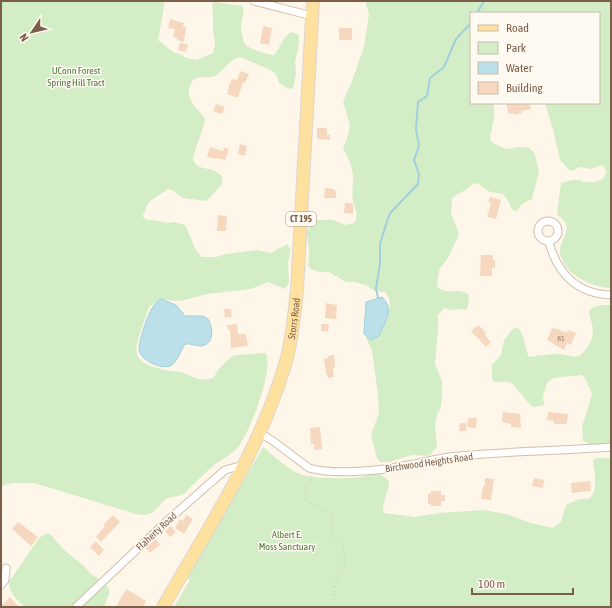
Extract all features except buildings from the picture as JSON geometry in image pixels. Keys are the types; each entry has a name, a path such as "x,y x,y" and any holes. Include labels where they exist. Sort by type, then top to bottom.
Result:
{"main road":[{"name":"Storrs Road","path":"163,607 233,486 260,432 284,367 291,335 296,298 313,1"}],"street":[{"path":"254,1 312,16"},
{"path":"549,242 554,258 560,269 572,282 585,290 599,294 611,295"},
{"name":"Birchwood Heights Road","path":"260,432 300,463 315,470 366,470 402,466 459,456 611,447"},
{"name":"Flaherty Road","path":"76,607 167,521 225,470 243,465"},
{"path":"1,586 5,580 6,568"}],"path":[{"path":"315,470 305,489 306,501 332,514 332,536 343,546 345,563 335,585 333,607"}],"green space":[{"name":"UConn Forest Spring Hill Tract","path":"1,1 165,1 158,40 173,52 186,58 197,60 213,53 215,45 212,4 215,2 243,7 241,26 244,41 245,44 255,50 274,55 288,34 291,32 298,34 298,50 295,61 296,74 293,88 291,89 279,83 276,74 270,70 240,57 233,60 215,76 199,77 193,80 189,90 190,99 205,119 193,160 199,167 213,170 222,176 222,185 206,201 183,198 172,190 168,189 149,202 143,215 143,217 147,220 168,223 174,222 185,225 196,250 202,257 216,257 225,254 257,250 271,253 287,244 291,250 288,261 289,283 285,289 268,282 251,289 207,294 181,301 158,301 150,306 140,332 136,350 139,358 149,365 156,368 184,373 197,379 205,380 213,378 224,363 235,355 266,353 268,361 267,373 260,400 249,428 237,449 208,470 185,493 166,499 154,511 147,515 136,514 34,483 11,483 1,487"},
{"path":"365,1 611,1 611,288 596,285 580,278 567,267 560,253 560,248 567,229 566,224 557,215 561,183 572,180 595,182 603,179 606,173 604,166 602,165 591,169 580,167 572,171 569,170 560,160 545,104 600,104 600,12 470,12 470,104 494,104 494,119 490,137 491,141 506,149 520,147 529,148 535,154 539,172 532,199 522,204 517,211 512,210 509,202 503,194 490,192 474,183 452,199 451,213 459,234 448,258 439,270 437,286 440,289 461,292 469,295 466,310 450,310 444,308 438,315 435,364 442,381 442,398 441,407 435,424 437,444 436,448 430,455 412,455 389,462 380,462 377,458 371,435 379,413 372,351 366,338 366,334 378,329 386,315 390,301 385,292 375,291 368,286 355,282 346,282 329,272 320,272 311,269 308,266 309,252 307,233 308,229 314,222 318,220 333,220 345,225 354,223 357,217 352,197 353,178 350,162 343,149 350,125 343,101 351,84 364,47 369,14"},
{"path":"601,305 611,305 611,447 587,447 588,443 583,441 582,427 592,395 585,378 581,375 553,378 547,383 543,396 544,405 535,407 531,406 513,384 509,382 495,382 492,379 492,365 501,355 504,340 513,329 517,327 522,333 529,357 554,354 574,357 580,355 587,348 592,335 593,329 589,312 592,308"},
{"name":"Albert E. Moss Sanctuary","path":"263,447 292,470 303,475 323,478 356,478 374,473 382,475 389,481 383,506 384,513 415,517 440,513 483,510 506,514 531,523 553,528 561,522 566,505 577,500 590,498 593,494 595,481 593,461 596,458 611,458 611,607 174,607 190,580 185,577 214,532"},
{"path":"47,533 51,535 63,549 84,566 90,573 106,584 110,592 104,607 25,607 14,596 10,589 9,582 39,538"}],"water":[{"path":"382,297 388,306 388,316 379,336 371,340 364,334 366,302"},
{"path":"161,299 176,305 185,316 203,316 208,319 212,331 211,339 206,345 201,346 185,344 172,365 163,367 152,363 143,357 139,349 145,325 153,306"}],"waterway":[{"path":"478,12 484,1"},
{"path":"378,298 376,288 380,264 380,244 388,218 391,212 418,184 419,174 414,160 419,146 416,129 418,102 427,96 430,78 444,67 456,39 470,24"}]}
